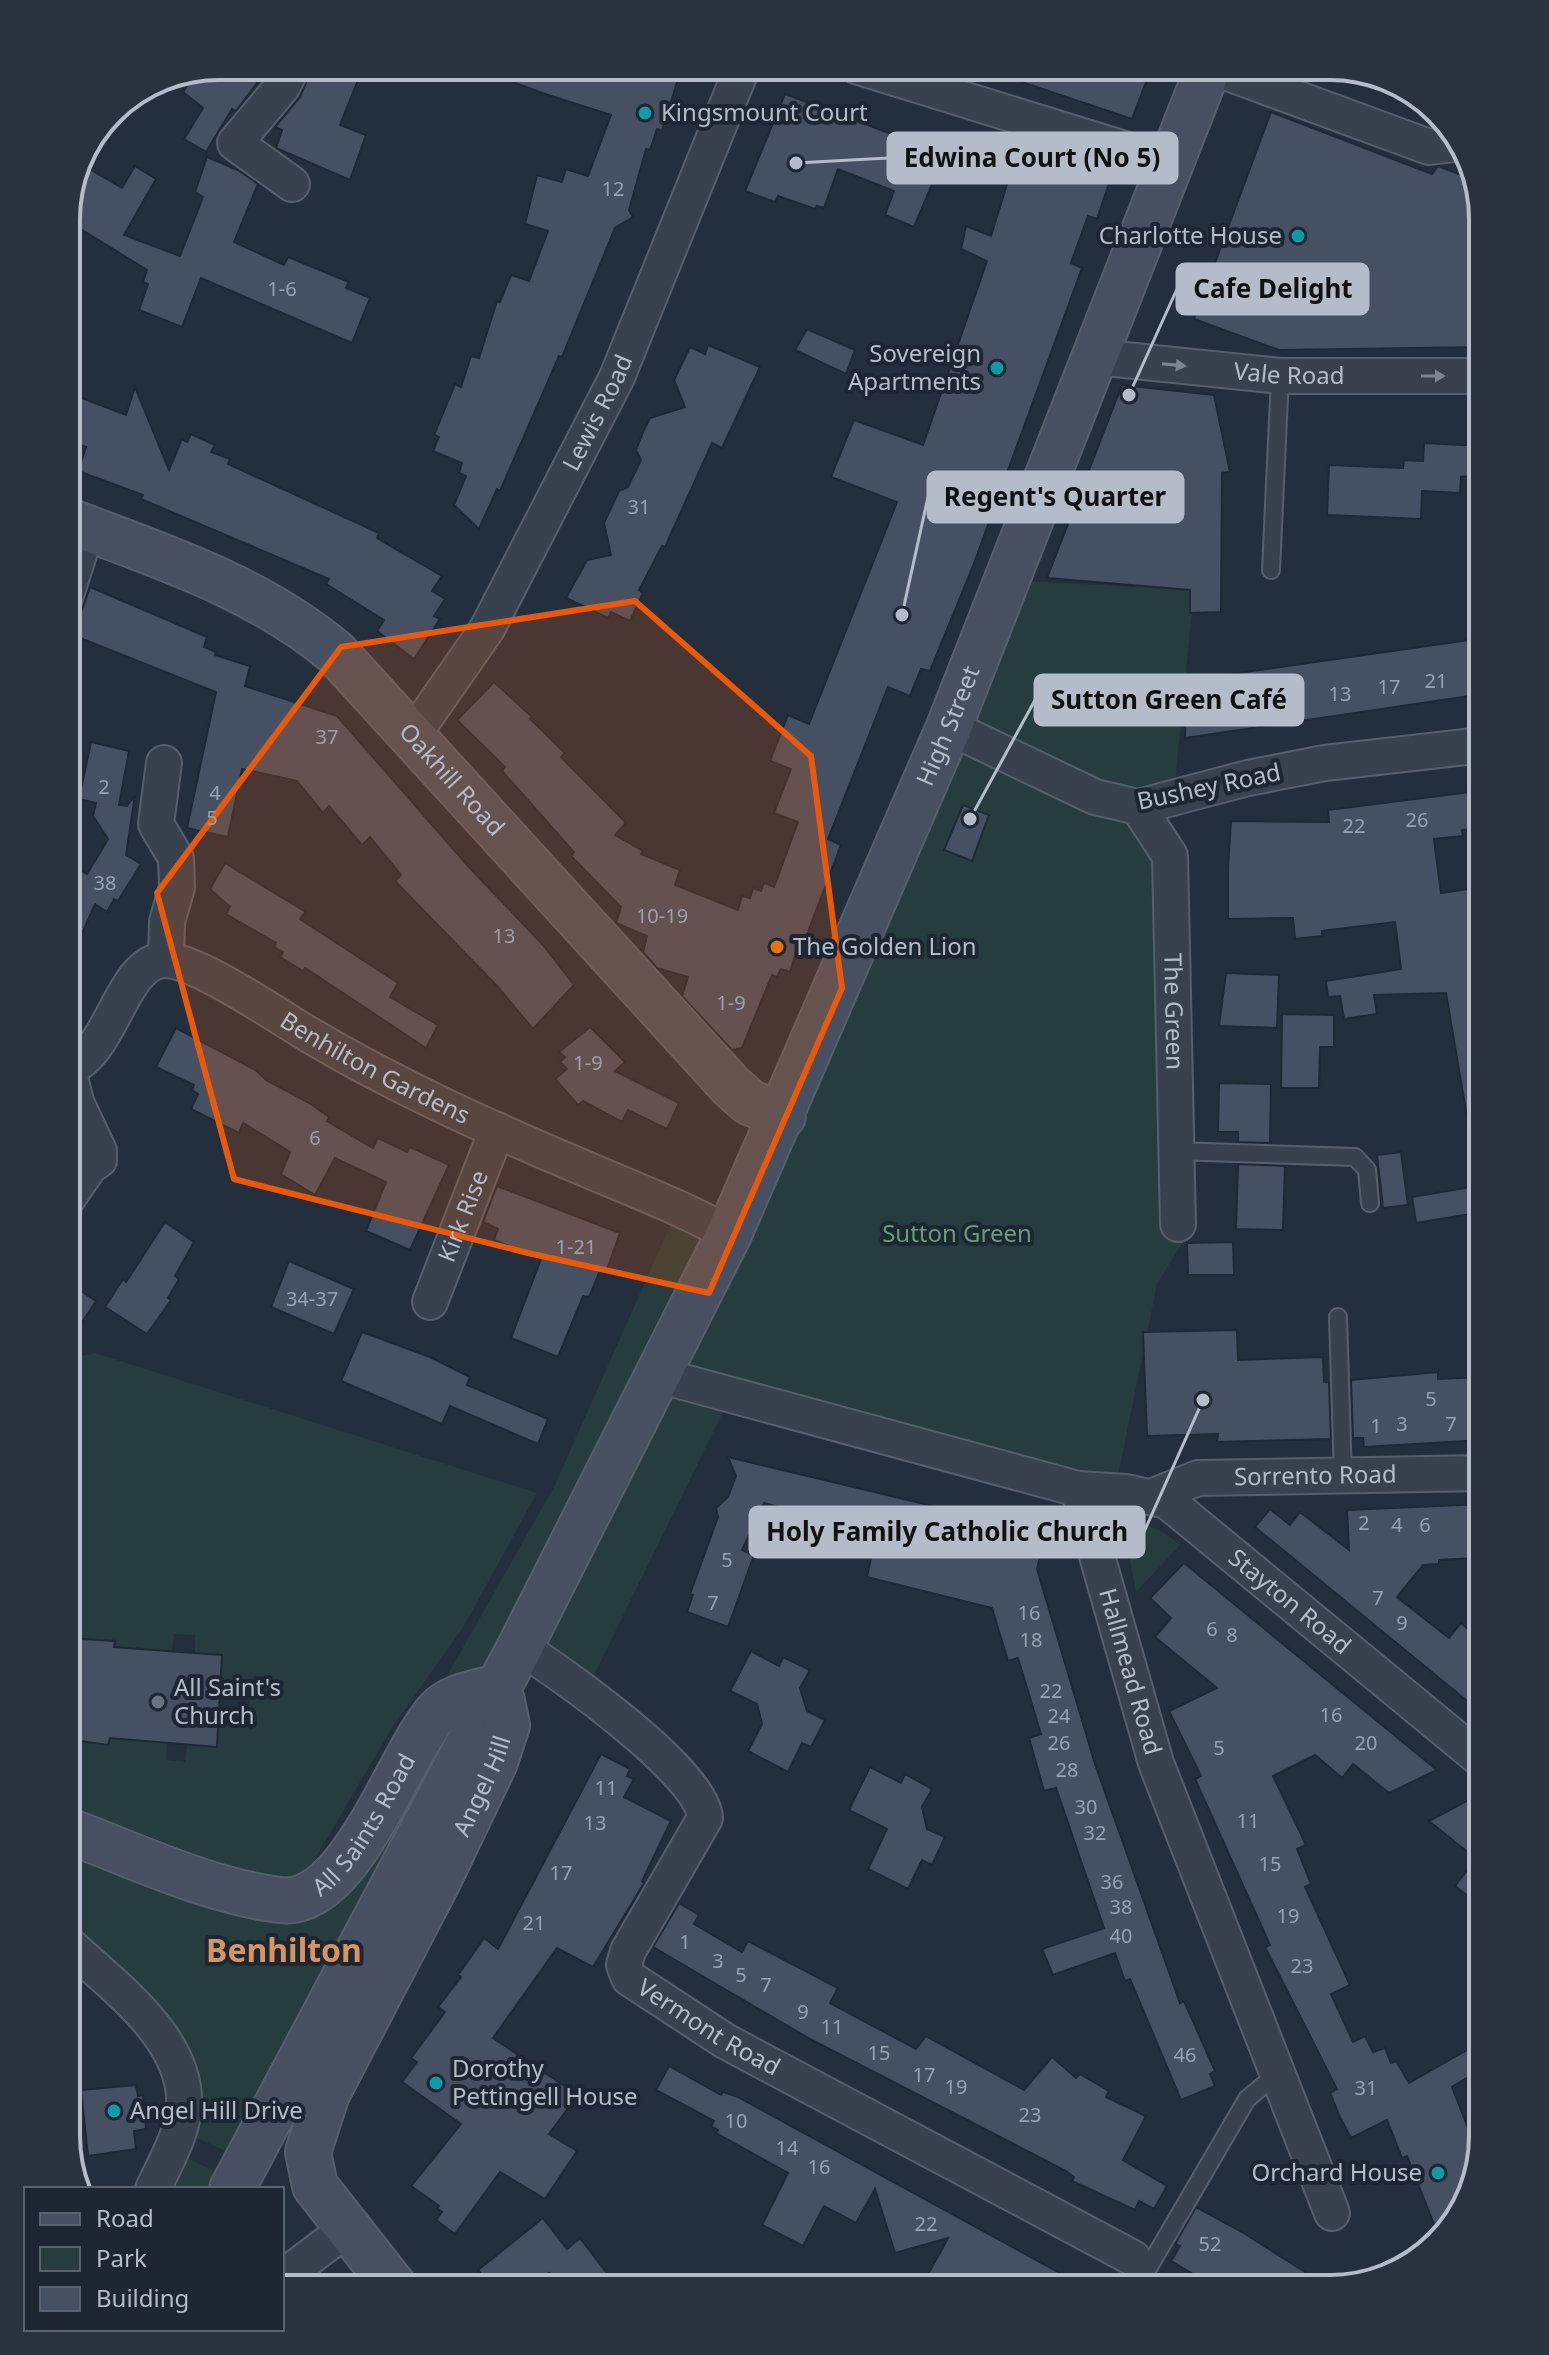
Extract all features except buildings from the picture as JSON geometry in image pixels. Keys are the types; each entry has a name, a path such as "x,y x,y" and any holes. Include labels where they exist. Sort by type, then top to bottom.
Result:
{"main road":[{"name":"High Street","path":"498,1687 729,1234 783,1116 949,727 1204,80"},
{"name":"Oakhill Road","path":"81,526 259,597 300,623 336,653 731,1086 749,1102 783,1116"},
{"name":"All Saints Road","path":"80,1835 225,1887 282,1901 306,1899 342,1868 438,1709 469,1694 498,1687"},
{"name":"Angel Hill","path":"233,2187 498,1687"},
{"name":"Angel Hill","path":"385,2275 315,2186 308,2152 327,2094 439,1879 495,1762 507,1725 498,1687"}],"street":[{"path":"286,80 235,143 292,184"},
{"name":"Lewis Road","path":"411,738 487,629 617,377 737,80"},
{"path":"901,80 1173,164"},
{"path":"1247,80 1429,147 1447,145"},
{"name":"Vale Road","path":"1096,357 1280,376 1469,376"},
{"name":"Bushey Road","path":"949,727 1095,797 1138,807 1325,763 1469,747"},
{"path":"80,1063 94,1049 142,970 166,960 167,922 177,887 176,858 156,824 164,763"},
{"name":"The Green","path":"1138,807 1170,856 1178,1224"},
{"name":"Benhilton Gardens","path":"166,960 189,967 229,987 383,1078 672,1204 729,1234"},
{"path":"80,1111 99,1151 99,1160 90,1166 80,1181"},
{"name":"Kirk Rise","path":"430,1302 497,1130"},
{"path":"658,1375 1078,1489"},
{"name":"Sorrento Road","path":"1151,1497 1198,1478 1343,1478 1469,1474"},
{"name":"Stayton Road","path":"1078,1489 1151,1497 1178,1508 1469,1749"},
{"name":"Hallmead Road","path":"1078,1489 1156,1763 1332,2213"},
{"name":"Vermont Road","path":"520,1647 568,1677 632,1731 694,1789 704,1806 705,1818 628,1951 624,1965 629,1978 725,2041 1135,2274"},
{"path":"80,1955 168,2046 184,2088 184,2110 177,2138 154,2187"},
{"path":"286,2275 348,2228"}],"lane":[{"path":"1271,570 1280,376"},
{"path":"1176,1151 1355,1157 1364,1162 1367,1170 1370,1203"},
{"path":"1338,1317 1343,1478"},
{"path":"1135,2274 1247,2099 1277,2074"}],"highlighted area":[{"path":"635,601 811,756 842,988 709,1293 528,1253 234,1179 157,893 341,647"}],"green space":[{"name":"Sutton Green","path":"1009,580 1194,590 1175,783 1134,788 1128,805 1161,867 1165,1229 1184,1240 1157,1284 1117,1481 668,1372"},
{"path":"675,1215 712,1234 494,1680 446,1695 447,1676 554,1487"},
{"path":"95,1353 537,1493 464,1626 393,1726 305,1876 285,1882 256,1878 80,1809 80,1741 108,1745 110,1738 167,1742 166,1760 185,1762 187,1745 216,1747 220,1721 243,1721 251,1730 257,1725 248,1714 251,1690 260,1680 255,1675 246,1683 222,1683 222,1655 195,1653 195,1635 174,1634 172,1651 114,1647 115,1642 80,1639 80,1357"},
{"path":"660,1382 729,1400 588,1687 527,1646"},
{"path":"1130,1518 1163,1532 1180,1545 1136,1592 1122,1520"},
{"path":"485,1699 239,2157 188,2134 190,2083 80,1951 80,1841 284,1907 412,1766"},
{"path":"188,2159 219,2173 212,2187 174,2187"}],"place":[{"name":"Kingsmount Court","path":"645,113"},
{"name":"Edwina Court (No 5)","path":"796,163"},
{"name":"Charlotte House","path":"1298,236"},
{"name":"Sovereign Apartments","path":"997,368"},
{"name":"Cafe Delight","path":"1129,395"},
{"name":"Regent's Quarter","path":"902,615"},
{"name":"Sutton Green Café","path":"970,819"},
{"name":"The Golden Lion","path":"777,947"},
{"name":"Holy Family Catholic Church","path":"1203,1400"},
{"name":"All Saint's Church","path":"158,1702"},
{"name":"Dorothy Pettingell House","path":"436,2083"},
{"name":"Angel Hill Drive","path":"114,2111"},
{"name":"Orchard House","path":"1438,2173"}],"district":[{"name":"Benhilton","path":"284,1951"}]}
